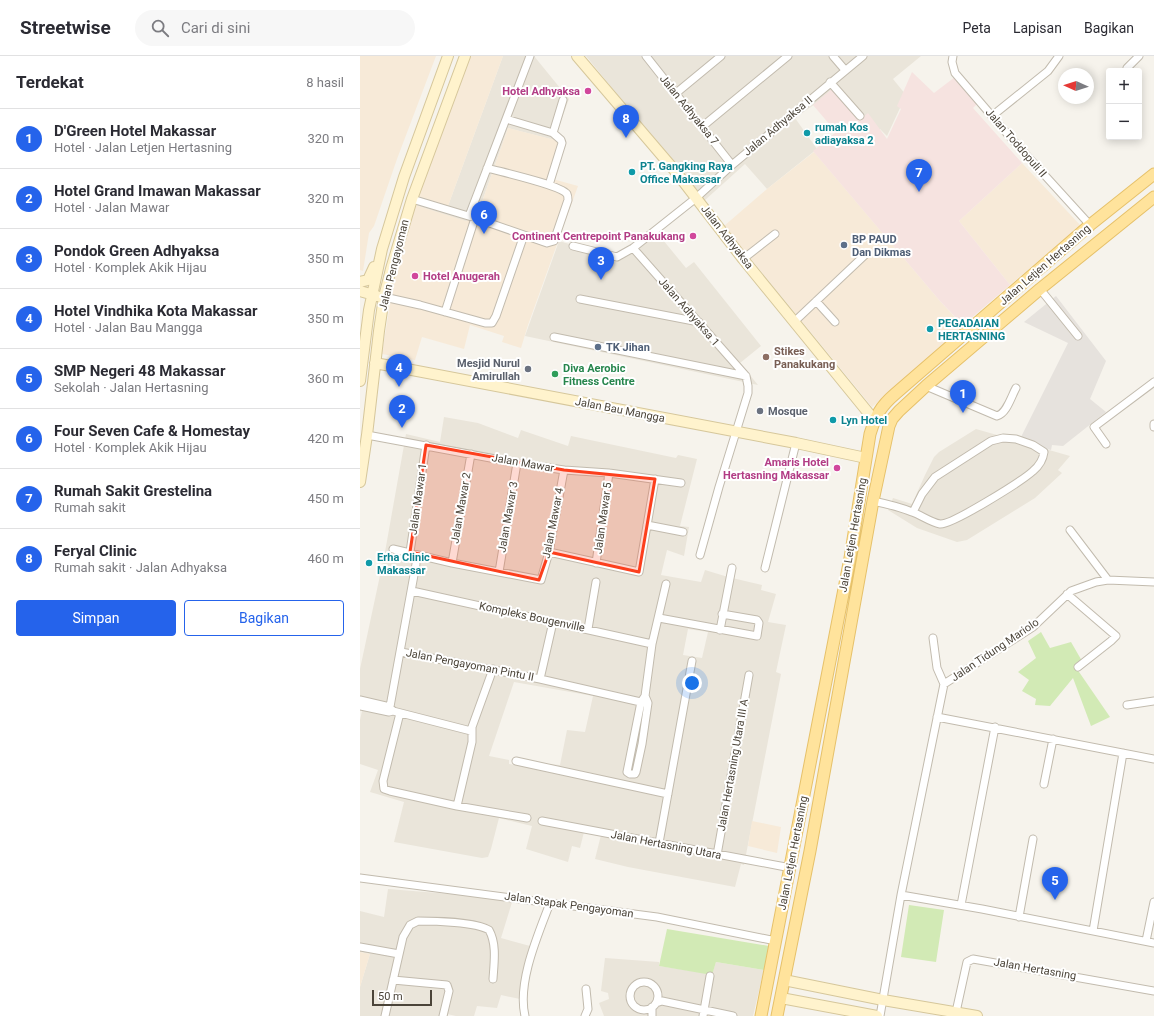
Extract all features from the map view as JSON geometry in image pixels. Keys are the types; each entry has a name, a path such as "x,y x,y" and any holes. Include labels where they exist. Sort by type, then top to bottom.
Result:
{"main road":[{"name":"Jalan Letjen Hertasning","path":"761,1016 791,868 850,558 870,434 875,421 884,404 895,394 1090,225 1154,174"},
{"name":"Jalan Letjen Hertasning","path":"777,1016 830,747 873,501 889,426 892,419 926,386 1040,289 1154,197"},
{"path":"1060,252 1071,265"},
{"path":"815,744 830,747"}],"street":[{"name":"Jalan Pengayoman","path":"360,381 372,294 382,249 397,198 423,122 448,56"},
{"name":"Jalan Pengayoman","path":"360,482 367,435 374,363 384,297 412,199 465,56"},
{"path":"445,312 487,168 530,56"},
{"name":"Jalan Adhyaksa","path":"579,56 696,198 743,259 875,421"},
{"path":"675,94 720,56"},
{"path":"703,126 788,56"},
{"path":"833,56 845,70"},
{"name":"Jalan Adhyaksa II","path":"573,246 617,257 633,248 696,198 732,165 862,56"},
{"name":"Jalan Toddopuli II","path":"953,56 952,62 955,73 1090,225"},
{"path":"992,116 1048,71 1058,58 1049,56"},
{"path":"1127,68 1139,56"},
{"name":"Jalan Adhyaksa 7","path":"647,57 675,94 703,126 732,165"},
{"path":"830,82 860,116"},
{"path":"553,133 563,100"},
{"path":"506,120 553,133 560,137 562,143 549,185"},
{"path":"423,122 438,127"},
{"path":"412,199 552,243 556,239 568,200 568,195 549,185 487,168"},
{"path":"743,259 775,234"},
{"path":"360,291 420,305 485,323 492,323 496,316 524,235"},
{"name":"Jalan Adhyaksa 1","path":"633,248 746,376"},
{"path":"360,282 368,280 371,276 382,249"},
{"path":"794,322 866,254"},
{"path":"1040,289 1078,336"},
{"path":"580,298 699,322"},
{"path":"816,301 835,322"},
{"path":"554,337 746,376 748,393 700,555"},
{"name":"Jalan Bau Mangga","path":"374,363 736,432 796,442 866,458"},
{"path":"1106,444 1094,426 1154,382"},
{"path":"926,386 997,416 1001,415 1005,411 1016,388"},
{"name":"Jalan Mawar","path":"367,435 518,463 564,470 609,472 681,483"},
{"path":"873,501 913,512 942,524 953,521 999,494 1033,471 1040,463 1044,452 1033,444 1016,439 1003,438 991,441 935,477 922,494 913,512"},
{"path":"765,568 796,442"},
{"name":"Jalan Mawar 1","path":"410,552 426,445"},
{"name":"Jalan Mawar 2","path":"452,563 471,454"},
{"name":"Jalan Mawar 3","path":"499,572 518,463"},
{"name":"Jalan Mawar 4","path":"499,572 539,580 542,577 564,470"},
{"name":"Jalan Mawar 5","path":"596,563 609,472"},
{"path":"548,552 639,572 655,479"},
{"path":"647,525 683,532"},
{"path":"1070,530 1108,580"},
{"path":"393,548 452,563 499,572"},
{"path":"416,564 401,652 383,782 384,789 390,792 457,806 527,818"},
{"path":"720,630 732,568"},
{"name":"Jalan Tidung Mariolo","path":"944,684 1033,627 1067,594 1084,586 1108,580 1154,582"},
{"path":"588,629 596,582"},
{"path":"645,701 627,772 633,775 636,772 642,744 645,701 652,644 666,584"},
{"name":"Kompleks Bougenville","path":"412,591 652,644"},
{"path":"1067,594 1116,636 1078,667"},
{"path":"659,618 756,636 757,620 722,614"},
{"path":"553,622 540,679 594,692 645,701"},
{"path":"781,998 879,1016 901,895 944,684 937,668 933,638"},
{"name":"Jalan Pengayoman Pintu II","path":"401,652 540,679"},
{"path":"659,843 692,661"},
{"path":"457,806 472,742 471,731 493,669"},
{"name":"Jalan Hertasning Utara III A","path":"717,855 749,675"},
{"path":"360,700 393,711 471,731"},
{"path":"1127,705 1154,701"},
{"path":"360,706 393,711"},
{"path":"937,716 1154,759"},
{"path":"961,905 995,727"},
{"path":"1044,784 1053,739"},
{"path":"1093,931 1123,753"},
{"path":"516,761 668,794"},
{"name":"Jalan Hertasning Utara","path":"542,821 791,868"},
{"path":"1019,917 1033,839"},
{"name":"Jalan Stapak Pengayoman","path":"360,878 657,917 776,941"},
{"path":"901,895 961,905 1154,943"},
{"path":"1146,942 1154,902"},
{"path":"524,1016 523,997 529,965 550,903"},
{"path":"385,1016 404,937 408,928 414,922 418,921 480,926 489,930 493,941 493,979"},
{"path":"360,946 400,954"},
{"name":"Jalan Hertasning","path":"956,1012 967,962 974,959 1154,992"},
{"path":"703,1013 710,976"},
{"path":"393,980 447,985 449,991 443,1016"},
{"path":"784,980 883,1000 977,1016"},
{"path":"585,1016 588,1009 586,989"},
{"path":"832,1007 836,990"},
{"path":"652,1016 654,1005 662,1001 703,1013 733,1016"}],"highlighted area":[{"path":"426,445 564,470 655,479 639,572 549,552 539,580 410,552"}],"shaded area":[{"path":"360,56 436,56 397,159 374,226 369,233 363,271 360,270"},
{"path":"470,56 503,56 448,206 418,196"},
{"path":"503,56 534,56 569,99 554,140 508,128 478,213 466,222 415,205 418,196 448,206"},
{"path":"586,56 921,56 893,79 906,95 887,136 880,129 872,136 834,91 795,118 817,149 767,189 745,164 704,201"},
{"path":"912,72 934,93 955,77 977,104 973,108 1022,163 959,221 1010,285 963,325 940,301 813,151 836,132 813,105 832,89 860,120 868,113 887,139 901,109 897,106"},
{"path":"508,128 559,141 549,178 578,186 521,348 502,342 504,336 470,325 464,349 422,337 415,360 382,354 393,285 415,205 466,221 478,213"},
{"path":"814,152 940,301 965,328 872,407 724,226 767,189"},
{"path":"1022,163 1081,226 1010,285 959,221"},
{"path":"654,229 686,268 694,262 761,346 740,363 758,385 525,336 559,241 590,250 619,253 637,244"},
{"path":"1056,296 1106,361 1090,399 1106,412 1063,446 1052,445 1051,450 1019,441 1068,343 1024,322"},
{"path":"444,417 478,423 518,438 521,430 568,446 571,436 676,458 678,455 697,459 680,526 689,527 684,556 667,550 661,575 701,582 705,570 762,585 761,590 776,594 768,622 786,625 776,672 781,674 744,865 741,864 735,887 628,867 595,859 601,835 584,832 580,848 572,846 568,862 526,849 532,826 499,818 488,857 482,858 394,842 404,802 370,792 378,770 360,764 360,720 362,711 360,709 360,669 385,552 406,434 440,442","holes":["688,629 708,632 702,658 683,655","514,682 593,696 585,732 567,730 560,765 547,764 546,770 509,764 509,760 489,756"]},
{"path":"976,429 1070,456 1058,470 1062,473 1035,498 967,540 957,542 917,528 888,510 893,498 912,504 934,457 939,452"},
{"path":"752,821 781,827 777,853 748,846"},
{"path":"388,889 513,899 501,938 530,946 520,999 501,995 497,1008 477,1006 474,1016 456,1016 447,1014 446,1016 360,1016 360,987 370,954 360,952 360,911 384,917"},
{"path":"360,952 370,954 360,987"},
{"path":"605,958 659,962 659,966 712,974 716,962 764,970 753,1016 604,1016 599,1003 609,999 608,993 601,991"}],"green space":[{"path":"1041,632 1050,648 1071,642 1082,661 1077,669 1110,717 1091,726 1073,678 1050,706 1035,705 1036,699 1022,691 1029,680 1018,672 1036,658 1028,641"},
{"path":"909,905 944,910 936,962 901,957"},
{"path":"667,929 769,946 764,970 716,962 712,975 659,966"}],"place":[{"name":"Hotel Adhyaksa","path":"588,91"},
{"name":"rumah Kos adiayaksa 2","path":"807,133"},
{"name":"Feryal Clinic","path":"626,138"},
{"name":"PT. Gangking Raya Office Makassar","path":"632,172"},
{"name":"Rumah Sakit Grestelina","path":"919,192"},
{"name":"Four Seven Cafe & Homestay","path":"484,234"},
{"name":"Continent Centrepoint Panakukang","path":"693,236"},
{"name":"BP PAUD Dan Dikmas","path":"844,245"},
{"name":"Hotel Anugerah","path":"415,276"},
{"name":"Pondok Green Adhyaksa","path":"601,280"},
{"name":"PEGADAIAN HERTASNING","path":"930,329"},
{"name":"TK Jihan","path":"598,347"},
{"name":"Stikes Panakukang","path":"766,357"},
{"name":"Mesjid Nurul Amirullah","path":"528,369"},
{"name":"Diva Aerobic Fitness Centre","path":"555,374"},
{"name":"Hotel Vindhika Kota Makassar","path":"399,387"},
{"name":"Mosque","path":"760,411"},
{"name":"D'Green Hotel Makassar","path":"963,413"},
{"name":"Lyn Hotel","path":"833,420"},
{"name":"Hotel Grand Imawan Makassar","path":"402,428"},
{"name":"Amaris Hotel Hertasning Makassar","path":"837,468"},
{"name":"Erha Clinic Makassar","path":"369,563"},
{"name":"SMP Negeri 48 Makassar","path":"1055,900"}]}
